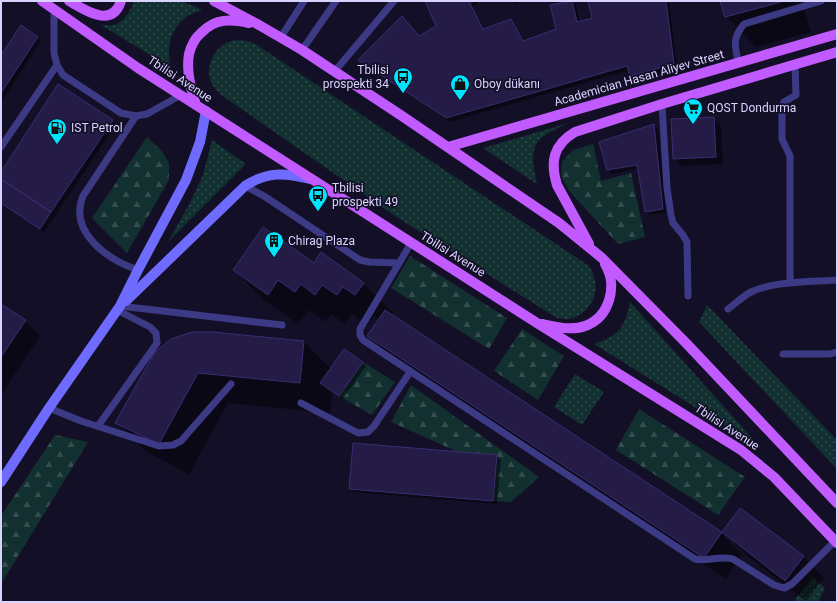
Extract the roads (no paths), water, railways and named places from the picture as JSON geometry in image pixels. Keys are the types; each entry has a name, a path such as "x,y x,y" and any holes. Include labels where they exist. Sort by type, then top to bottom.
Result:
{"main road":[{"name":"Tbilisi Avenue","path":"42,1 181,96 536,323 741,450 774,476 836,542"},
{"path":"69,1 94,15 101,16 111,14 115,11 121,1"},
{"name":"Tbilisi Avenue","path":"214,1 281,37 335,71 559,223 591,248 681,338 837,503"},
{"path":"196,105 192,92 188,64 189,53 196,38 215,22 239,20 259,25"},
{"name":"Academician Hasan Aliyev Street","path":"448,147 837,34"},
{"path":"591,248 557,185 554,158 556,150 566,137 575,132 662,104 837,52"},
{"path":"1,482 49,408 118,308 186,180 200,142 206,111"},
{"path":"118,308 245,186 256,179 265,176 288,174 311,179"},
{"path":"536,323 563,328 576,328 584,327 593,323 600,317 606,309 612,288 611,277 602,258"},
{"path":"138,270 143,264 152,264 154,270 151,276"}],"lane":[{"path":"281,37 304,1"},
{"path":"302,50 336,1"},
{"path":"335,71 394,1"},
{"path":"738,62 735,41 737,32 744,24 821,1"},
{"path":"54,9 54,53 57,65 63,75 121,113 136,116 147,114 181,96"},
{"path":"790,284 790,156 782,139 782,107 784,102 796,96 796,64"},
{"path":"1,148 57,65"},
{"path":"662,104 667,188 673,223 687,242 688,296"},
{"path":"136,116 83,196 79,214 81,225 108,256 138,270"},
{"path":"245,186 264,196 360,260 369,262 399,263"},
{"path":"411,243 360,329 360,335 363,340 695,559 708,560 727,557 733,559 774,585 784,588 792,584 836,542"},
{"path":"728,309 750,292 764,287 837,280"},
{"path":"118,308 282,325"},
{"path":"98,426 157,343 156,333 150,327 118,308"},
{"path":"783,354 830,354 837,352"},
{"path":"301,403 358,433 368,432 374,426 410,372"},
{"path":"49,408 81,421 159,446 173,445 182,441 231,384"}],"place":[{"name":"Tbilisi prospekti 34","path":"403,94"},
{"name":"Oboy dükanı","path":"460,101"},
{"name":"QOST Dondurma","path":"693,125"},
{"name":"IST Petrol","path":"57,145"},
{"name":"Tbilisi prospekti 49","path":"318,212"},
{"name":"Chirag Plaza","path":"274,258"}]}
